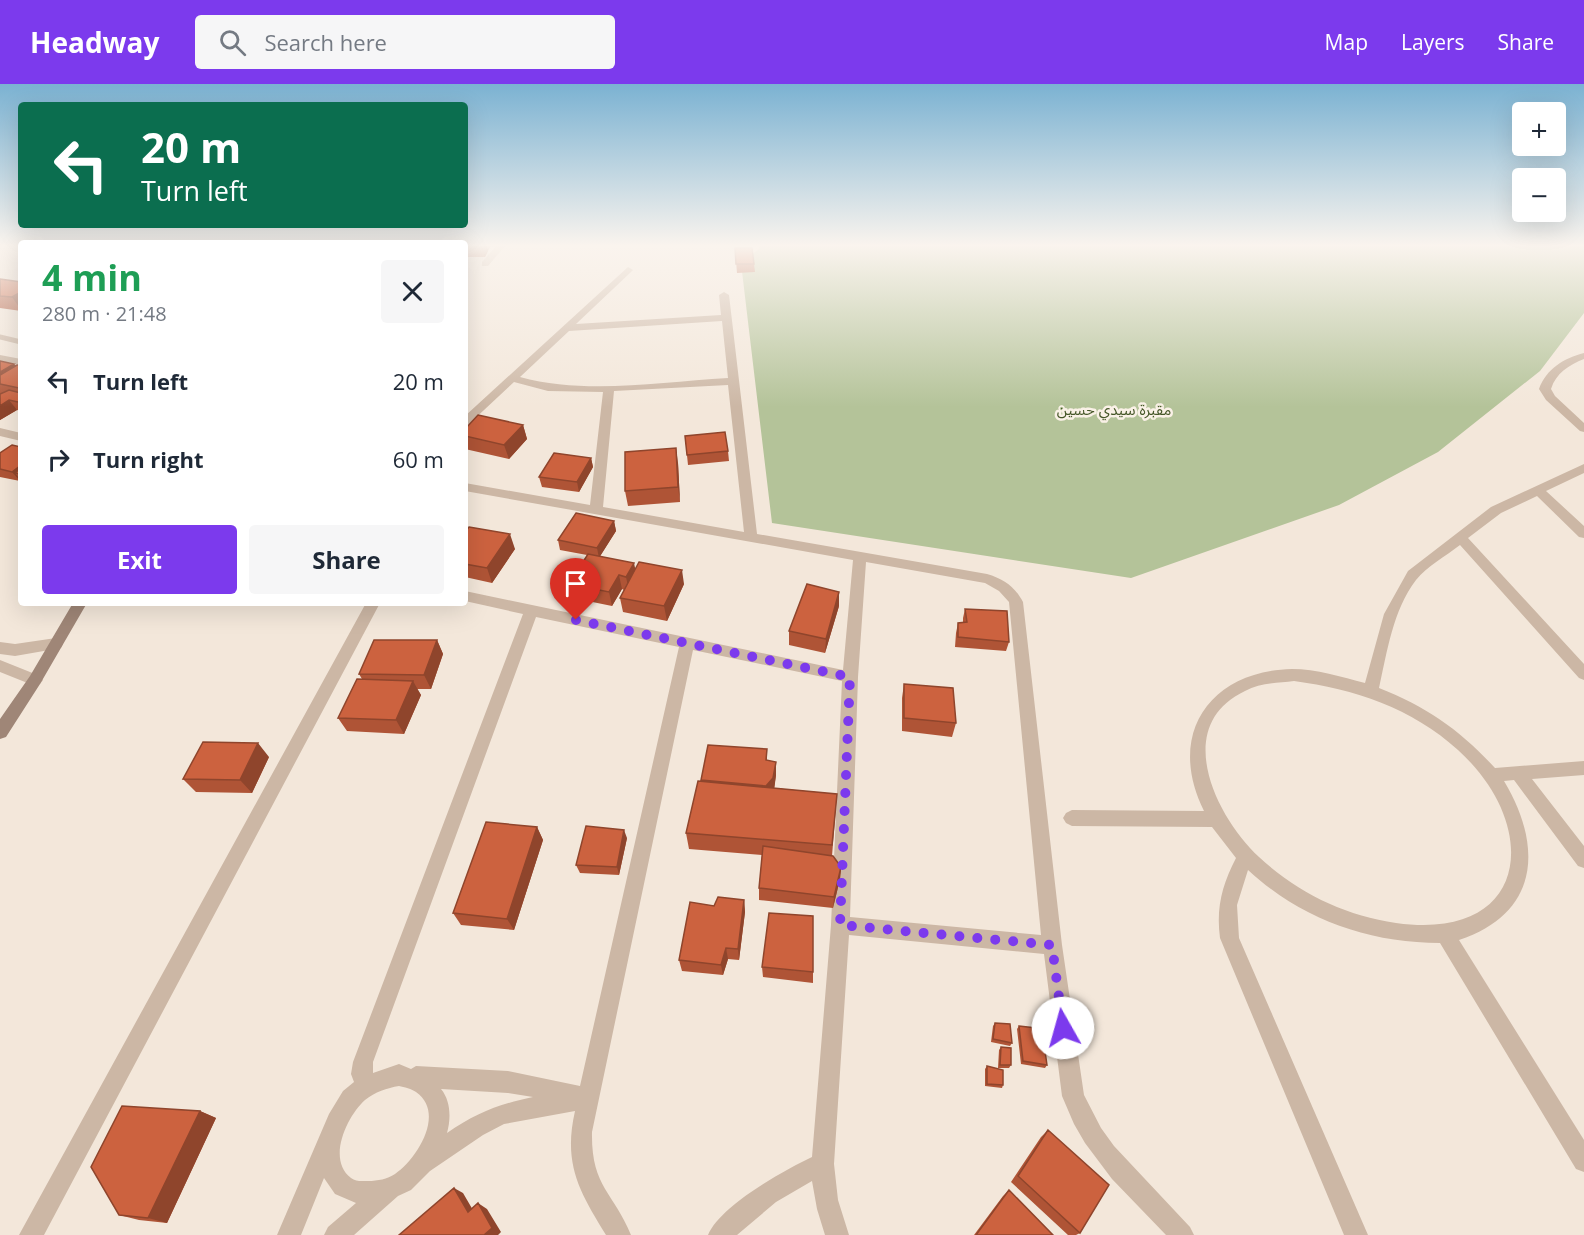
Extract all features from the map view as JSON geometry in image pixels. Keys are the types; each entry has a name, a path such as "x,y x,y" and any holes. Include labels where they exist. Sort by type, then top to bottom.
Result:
{"street":[{"path":"468,419 597,300"},
{"path":"725,300 751,537"},
{"path":"587,309 595,319 614,324"},
{"path":"565,328 727,318"},
{"path":"1584,356 1563,365 1547,382 1545,389 1550,398 1584,429"},
{"path":"0,358 18,361"},
{"path":"512,378 563,389 734,381"},
{"path":"596,510 609,388"},
{"path":"0,432 18,436"},
{"path":"1371,689 1398,595 1413,574 1496,510 1584,468"},
{"path":"468,488 987,579 1000,584 1014,597 1069,1079 1080,1113 1098,1146 1182,1235"},
{"path":"1537,489 1584,534"},
{"path":"1460,537 1584,674"},
{"path":"837,1235 828,1214 823,1191 823,1164 840,925 850,677 860,557"},
{"path":"468,597 850,677"},
{"path":"0,732 35,680 78,606"},
{"path":"31,1235 371,606"},
{"path":"366,1086 362,1074 363,1062 531,611"},
{"path":"0,648 15,650 56,644"},
{"path":"619,1235 582,1169 580,1142 687,644"},
{"path":"0,666 35,680"},
{"path":"1294,675 1345,681 1401,702 1437,724 1469,751 1491,776 1507,800 1517,826 1522,851 1520,874 1510,896 1494,913 1472,926 1444,933 1416,935 1386,931 1355,923 1296,896 1269,877 1246,856 1217,819 1205,796 1198,774 1196,752 1199,733 1206,716 1233,690 1251,682 1294,675"},
{"path":"1491,776 1584,768"},
{"path":"1518,773 1584,860"},
{"path":"1072,818 1217,819"},
{"path":"1246,856 1228,893 1227,922 1230,938 1356,1235"},
{"path":"840,925 1052,945"},
{"path":"1444,933 1584,1161"},
{"path":"289,1235 340,1113 366,1086 391,1077 508,1082 588,1098"},
{"path":"414,1077 426,1084 435,1096 440,1112 439,1130 433,1148 422,1165"},
{"path":"336,1235 390,1189 475,1128 501,1114 588,1098"},
{"path":"332,1131 328,1150 332,1168 340,1183 354,1192 371,1194 390,1189"},
{"path":"720,1235 768,1192 795,1176 823,1164"}],"lane":[{"path":"0,337 18,341"}],"green space":[{"name":"مقبرة سيدي حسين","path":"745,300 1584,300 1584,313 1540,371 1438,452 1339,505 1131,578 772,523"}],"building":[{"path":"0,361 14,364 0,372"},
{"path":"18,365 18,388 0,384 0,375"},
{"path":"9,390 18,392 18,402 9,400 0,406 0,394"},
{"path":"478,415 523,425 504,445 468,437 468,426"},
{"path":"725,432 728,451 687,455 685,436"},
{"path":"12,445 18,446 18,467 12,472 0,469 0,453"},
{"path":"676,448 678,487 625,491 625,452"},
{"path":"554,453 591,458 577,482 539,477"},
{"path":"576,513 614,521 597,548 558,540"},
{"path":"468,528 510,534 487,568 468,565"},
{"path":"588,554 634,563 626,577 619,575 609,592 569,584"},
{"path":"639,562 682,570 664,606 620,598"},
{"path":"807,584 839,592 826,639 789,631"},
{"path":"965,609 1007,611 1009,642 958,637 958,623 967,622"},
{"path":"374,640 437,640 424,675 359,674"},
{"path":"357,679 413,681 396,720 338,718"},
{"path":"904,684 953,688 956,723 904,718"},
{"path":"203,742 258,743 240,780 183,779"},
{"path":"708,745 767,749 766,760 776,762 773,778 766,786 701,780"},
{"path":"698,781 837,794 832,845 686,833"},
{"path":"486,822 537,827 507,919 453,913"},
{"path":"586,826 624,830 617,867 576,865"},
{"path":"763,846 833,856 841,867 834,897 759,888"},
{"path":"718,897 744,900 738,949 726,948 721,965 679,960 690,902 714,906"},
{"path":"769,913 813,916 813,972 762,967"},
{"path":"995,1023 1010,1024 1012,1043 993,1039"},
{"path":"1019,1026 1036,1028 1037,1042 1044,1044 1047,1065 1023,1061"},
{"path":"1001,1047 1011,1048 1011,1065 1000,1065"},
{"path":"987,1066 1003,1070 1003,1085 987,1084"},
{"path":"122,1106 200,1111 148,1218 119,1215 91,1167"},
{"path":"1048,1130 1109,1185 1080,1233 1018,1176"},
{"path":"454,1188 468,1212 478,1203 492,1228 484,1235 399,1235"},
{"path":"1009,1190 1053,1235 976,1235"}],"route":[{"path":"576,620 850,677 840,925 1052,945 1063,1028"}]}
